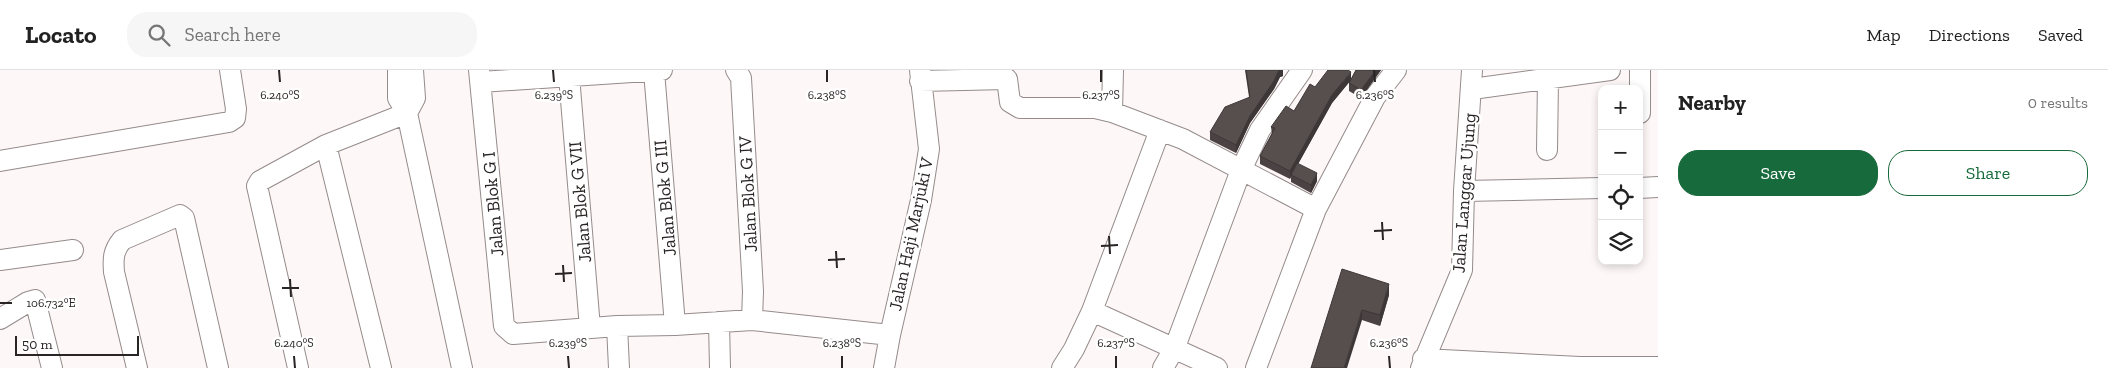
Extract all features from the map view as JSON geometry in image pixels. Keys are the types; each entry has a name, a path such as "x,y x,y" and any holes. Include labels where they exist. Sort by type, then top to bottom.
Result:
{"street":[{"path":"0,161 228,122 235,118 236,109 230,70"},
{"path":"398,70 398,98 407,113 462,368"},
{"path":"298,368 256,186 260,181 326,144 407,113 414,98 413,70"},
{"path":"480,76 569,76 662,70"},
{"name":"Jalan Blok G IV","path":"736,70 741,78 754,291 752,320"},
{"path":"1112,112 1113,70"},
{"path":"1163,368 1175,348 1241,170 1260,130 1302,70"},
{"path":"1256,368 1316,209 1375,97 1396,70"},
{"path":"1472,79 1548,79 1610,70"},
{"path":"1640,70 1640,85"},
{"name":"Jalan Blok G III","path":"654,71 675,325"},
{"path":"920,75 1007,79 1010,102 1020,108 1095,108 1112,112 1183,139 1316,209"},
{"name":"Jalan Haji Marjuki V","path":"884,368 922,200 929,149 920,75"},
{"name":"Jalan Blok G I","path":"480,76 504,326 514,334 590,328"},
{"name":"Jalan Blok G VII","path":"569,76 590,328"},
{"name":"Jalan Langgar Ujung","path":"1422,363 1462,270 1464,191 1472,79"},
{"path":"1547,150 1548,79"},
{"path":"1062,368 1074,349 1092,311 1160,130"},
{"path":"326,144 381,368"},
{"path":"1464,191 1598,188"},
{"path":"1643,188 1658,188"},
{"path":"137,368 114,272 113,259 115,248 122,240 180,216 184,218 218,368"},
{"path":"0,260 73,250"},
{"path":"0,319 28,302 35,300 52,368"},
{"path":"1092,311 1217,368"},
{"path":"590,328 752,320 890,335"},
{"path":"719,322 720,368"},
{"path":"617,326 619,368"},
{"path":"1422,363 1658,367"}],"building":[{"path":"1246,70 1279,70 1274,81 1250,116 1236,145 1210,132 1225,107 1250,97"},
{"path":"1328,70 1348,70 1351,72 1332,95 1290,171 1260,156 1275,128 1271,127 1286,106 1294,111 1310,84 1315,87"},
{"path":"1356,70 1376,70 1361,90 1349,83"},
{"path":"1297,163 1317,173 1311,185 1291,175"},
{"path":"1342,269 1389,284 1380,315 1362,310 1344,368 1311,368"}]}
